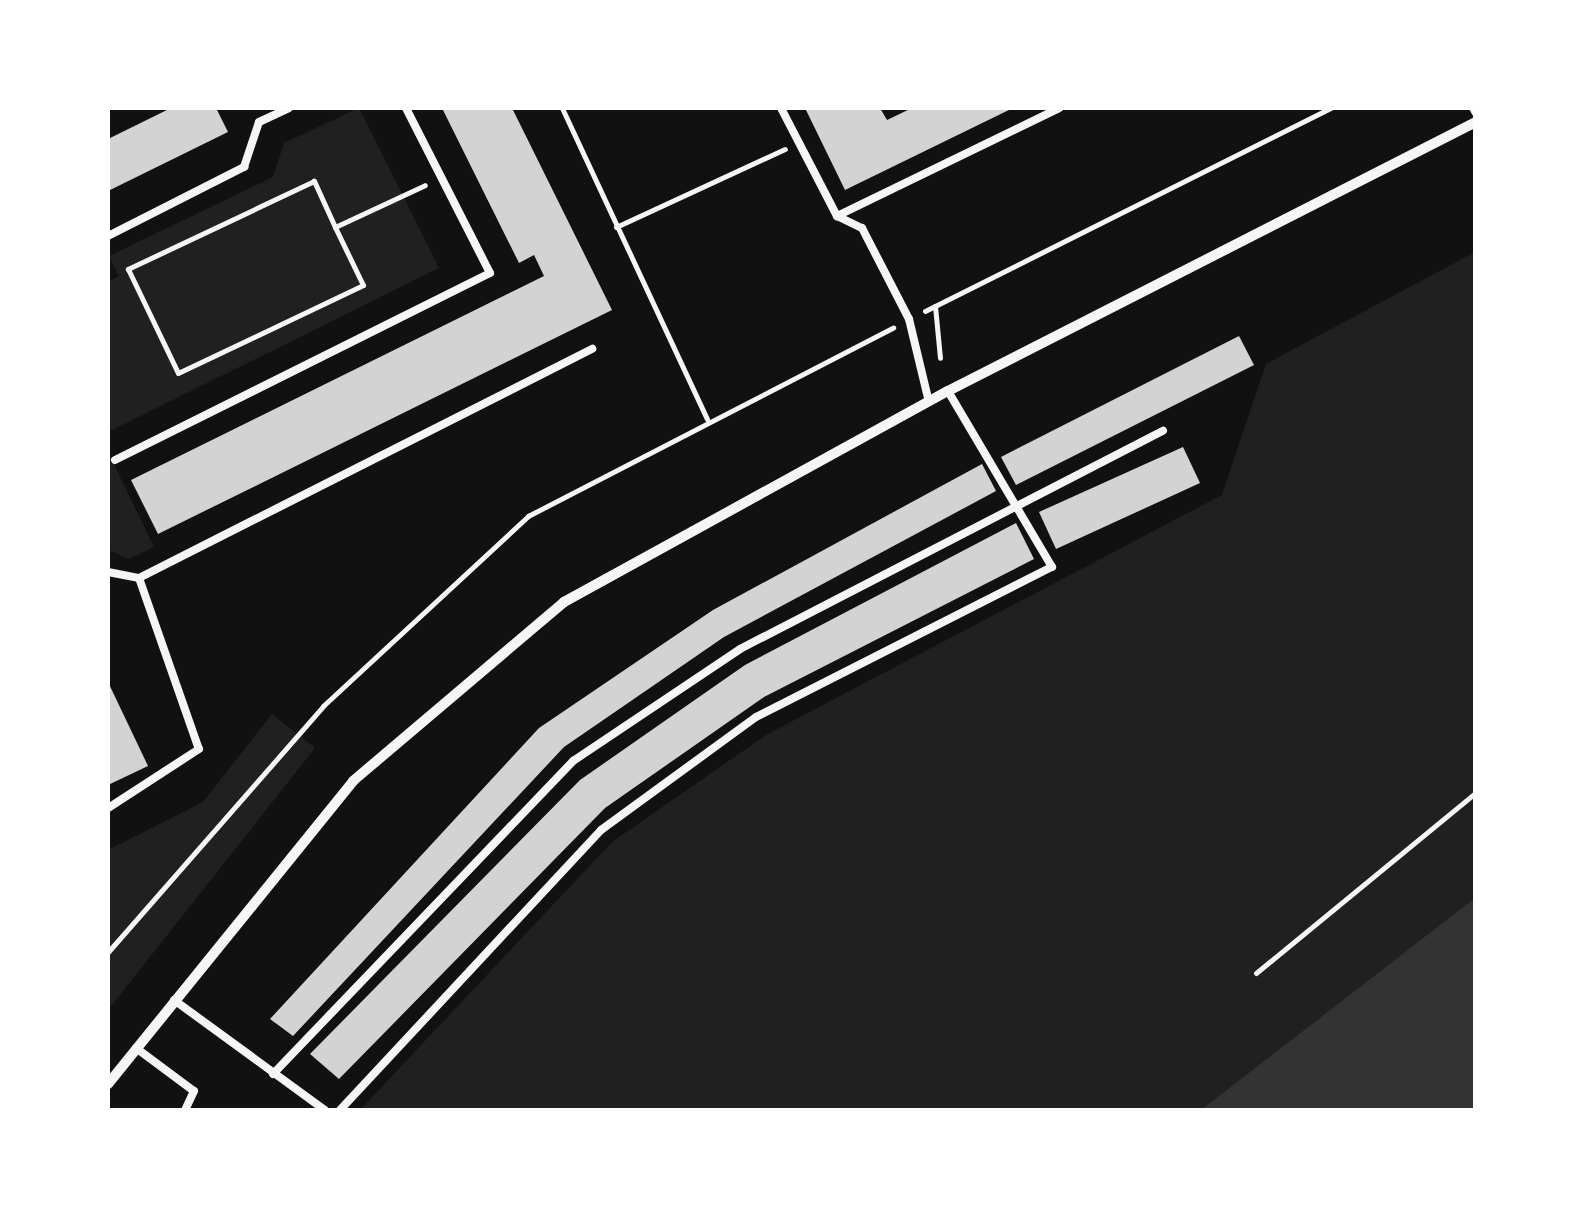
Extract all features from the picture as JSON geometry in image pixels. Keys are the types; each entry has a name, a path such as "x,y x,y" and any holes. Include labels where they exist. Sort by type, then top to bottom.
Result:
{"street":[{"path":"108,1084 353,781 564,602 948,391 1476,122"}],"lane":[{"path":"108,236 244,168 258,122 289,108"},
{"path":"114,460 490,273 406,108"},
{"path":"780,108 837,216 862,228 909,319 929,402"},
{"path":"837,216 1059,108"},
{"path":"108,572 139,578 592,349"},
{"path":"340,1110 600,830 756,717 1052,567 948,391"},
{"path":"274,1074 572,760 740,649 1016,502 1163,432"},
{"path":"108,808 198,749 139,578"},
{"path":"174,1000 325,1110"},
{"path":"136,1048 194,1091 186,1110"}],"path":[{"path":"562,108 707,418"},
{"path":"108,952 323,706 528,516 707,418 1332,108"},
{"path":"616,227 797,143"},
{"path":"335,227 441,177"},
{"path":"314,181 335,227 363,285 178,373 128,270 314,181"},
{"path":"1256,973 1476,792"}],"shaded area":[{"path":"359,108 439,268 108,432 108,282 119,276 109,256 273,177 284,143"},
{"path":"1475,252 1475,1110 360,1110 612,842 766,735 1222,495 1266,364"},
{"path":"108,452 154,547 129,559 108,550"},
{"path":"272,714 315,748 108,1010 108,850 203,802"},
{"path":"1475,898 1475,1110 1201,1110"}],"building":[{"path":"171,108 216,108 228,132 108,191 108,139"},
{"path":"442,108 512,108 612,310 158,534 131,480 544,276 534,255 519,263"},
{"path":"805,108 880,108 887,120 912,108 1013,108 845,190"},
{"path":"1239,336 1254,365 1016,485 1001,457"},
{"path":"1183,447 1200,483 1056,549 1039,512"},
{"path":"982,464 996,491 724,637 564,747 293,1036 270,1019 539,728 713,610"},
{"path":"1016,523 1034,559 764,697 605,808 339,1079 310,1054 580,780 745,665"},
{"path":"108,682 148,766 108,785"}]}
